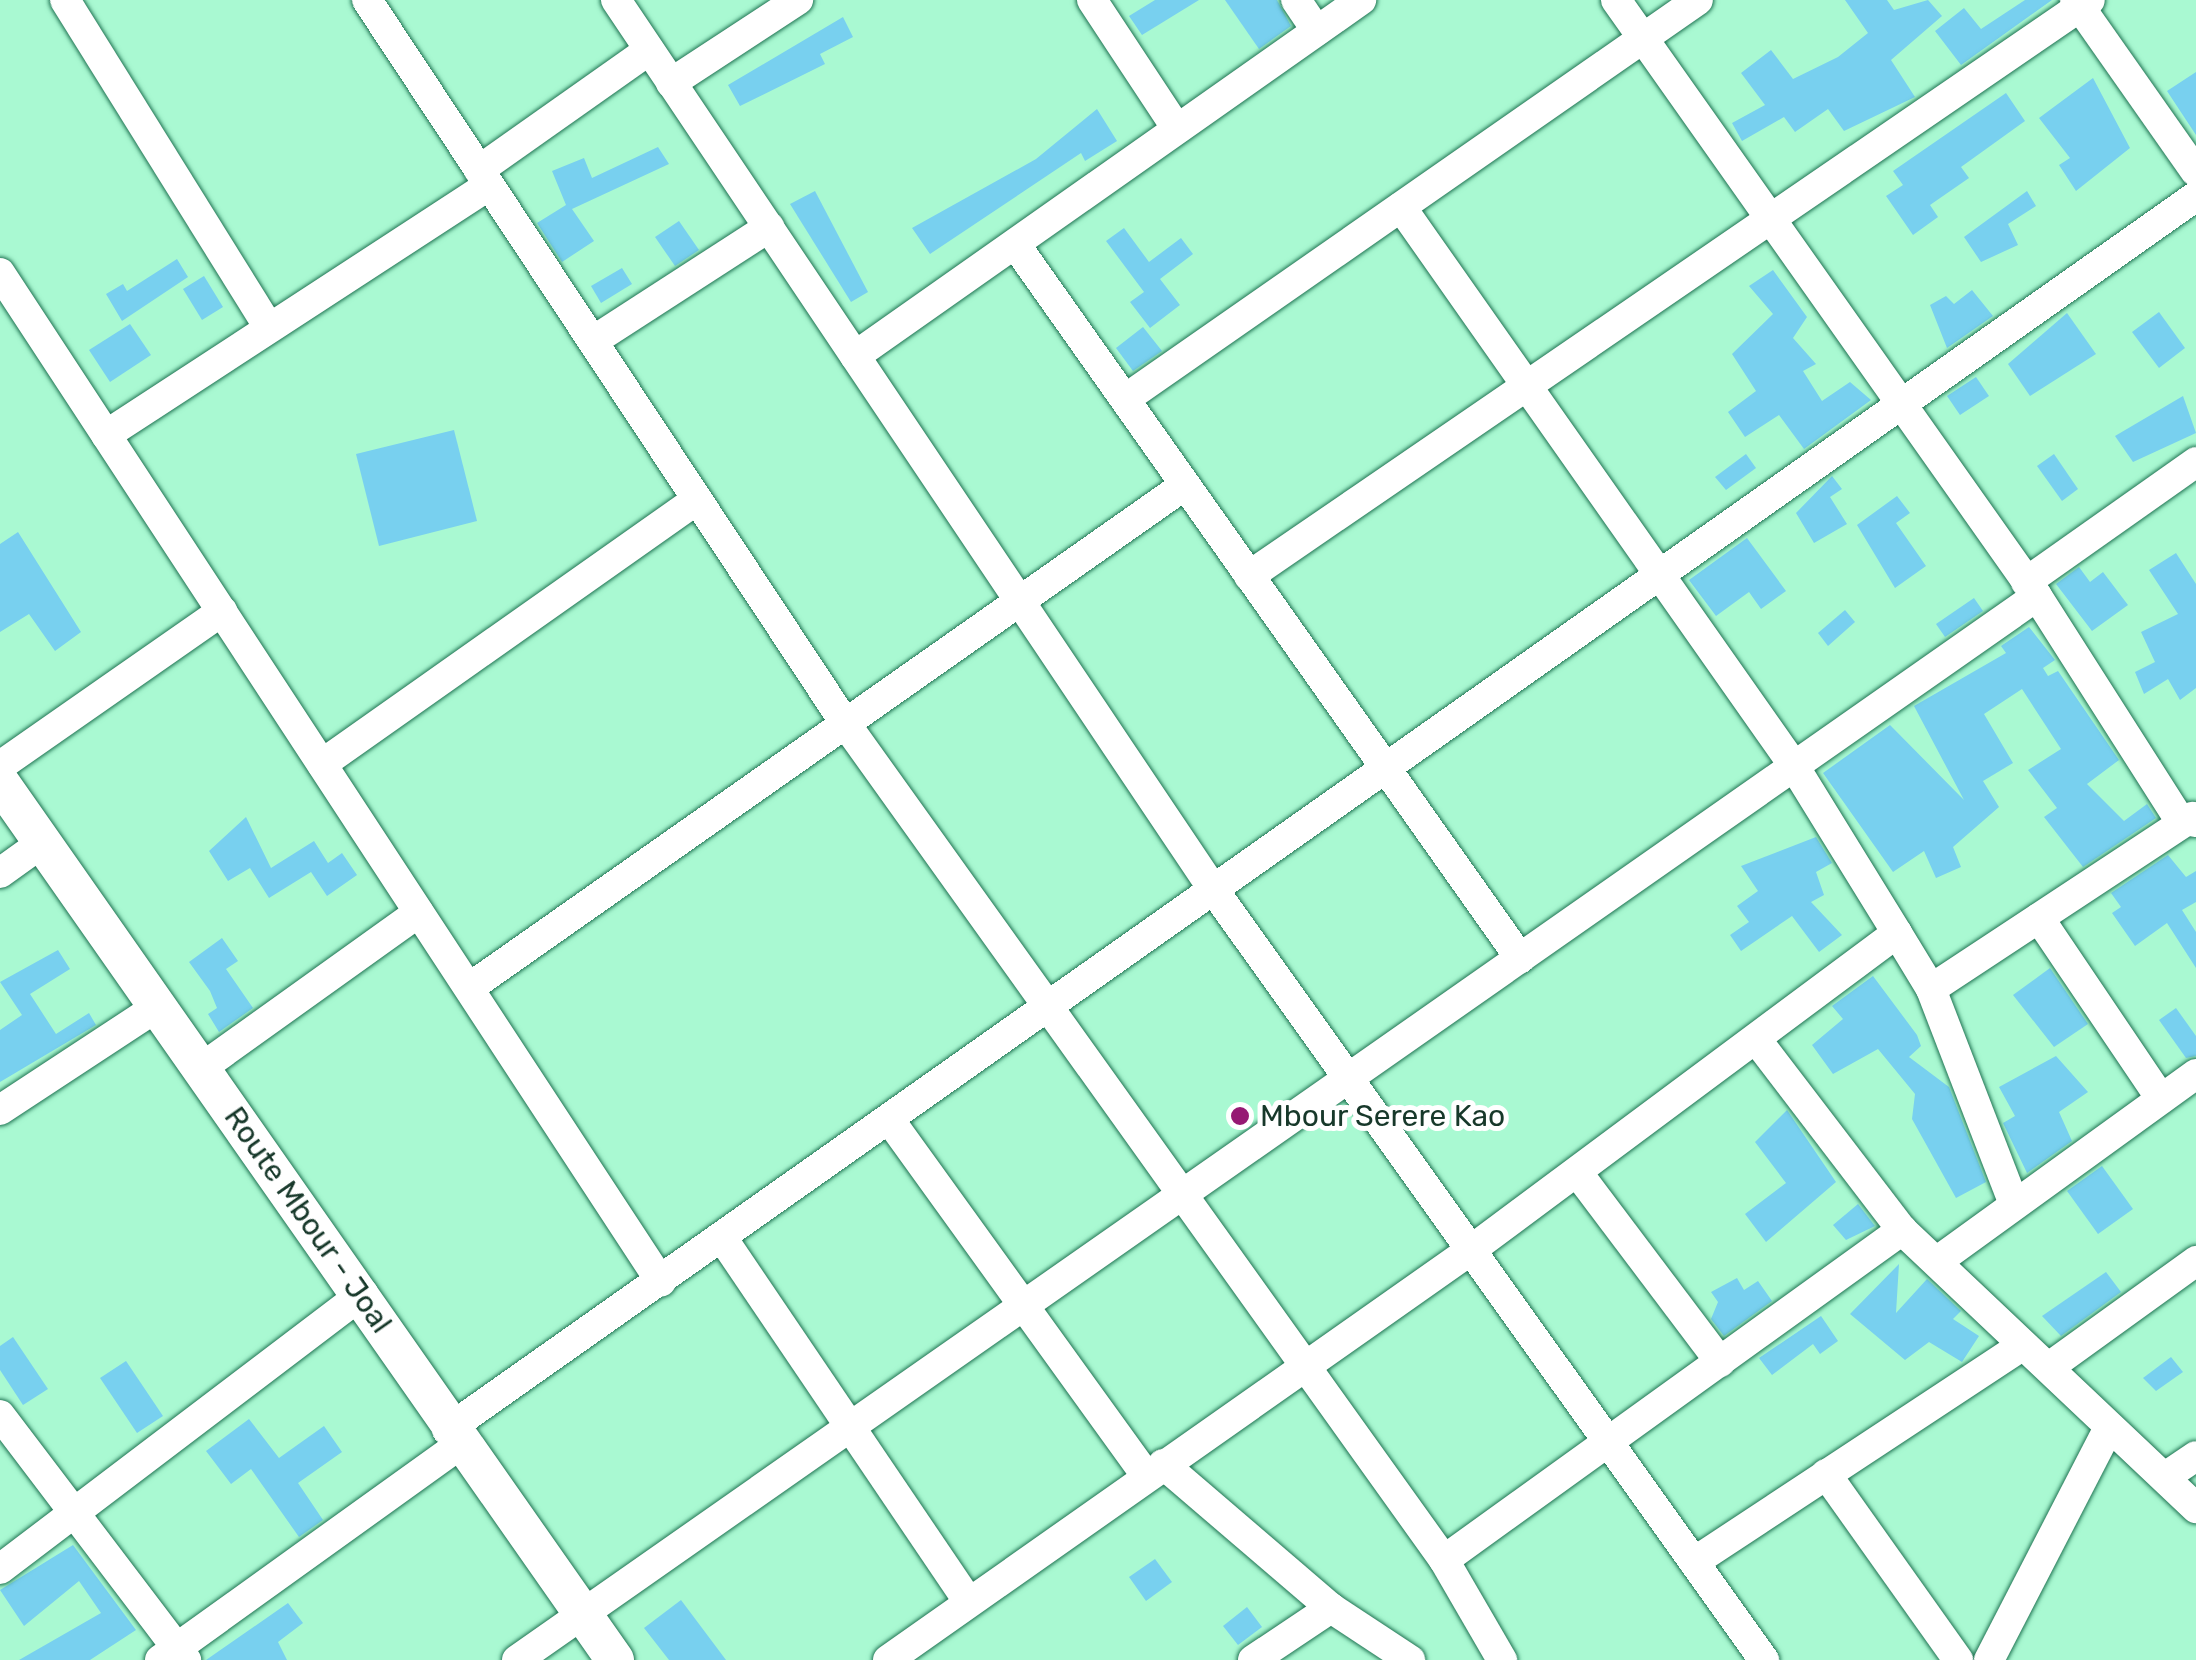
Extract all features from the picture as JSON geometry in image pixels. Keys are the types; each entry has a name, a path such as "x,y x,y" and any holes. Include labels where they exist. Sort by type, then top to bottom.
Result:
{"main road":[{"name":"Route Mbour - Joal","path":"0,782 154,1010 364,1293 453,1438 614,1660"}],"street":[{"path":"65,0 269,328"},
{"path":"367,0 845,723 1444,1560 1502,1660"},
{"path":"616,0 1214,889 1764,1660"},
{"path":"671,82 798,0"},
{"path":"1092,0 1177,130"},
{"path":"1296,0 1316,31"},
{"path":"855,356 1361,0"},
{"path":"1616,0 2191,817 1931,989"},
{"path":"1124,399 1698,0"},
{"path":"1249,576 1530,392 2082,2 2196,172"},
{"path":"106,435 269,328 484,177 650,50"},
{"path":"0,1416 174,1656 453,1438 888,1118 2196,196"},
{"path":"1401,208 1794,766 1897,933 1931,989 2013,1202"},
{"path":"592,341 768,227"},
{"path":"1014,244 1520,958"},
{"path":"0,273 12,318 106,435 661,1282"},
{"path":"517,1660 1794,766 2031,589 2191,477"},
{"path":"468,988 1185,484"},
{"path":"322,764 697,500"},
{"path":"0,766 222,612"},
{"path":"0,873 39,845"},
{"path":"200,1068 419,912"},
{"path":"2039,918 2161,1099"},
{"path":"888,1660 966,1598 1471,1250 1897,933"},
{"path":"0,1110 154,1010"},
{"path":"1756,1039 1902,1230 1938,1260 2023,1345 2052,1364 2107,1431 2165,1477 2196,1508"},
{"path":"1938,1260 2013,1202 2196,1074"},
{"path":"888,1118 1024,1306 1154,1470 1332,1608 1410,1660"},
{"path":"1577,1172 1720,1362"},
{"path":"1444,1560 1902,1230"},
{"path":"722,1239 966,1598"},
{"path":"2052,1364 2196,1261"},
{"path":"0,1569 74,1517 364,1293"},
{"path":"1694,1562 2023,1345"},
{"path":"1988,1660 2107,1431"},
{"path":"2165,1477 2196,1456"},
{"path":"1826,1474 1958,1660"},
{"path":"1253,1660 1332,1608"}],"building":[{"path":"1155,0 1199,0 1142,35 1129,16"},
{"path":"1225,0 1277,0 1291,26 1259,49"},
{"path":"1845,0 1887,0 1894,10 1928,0 1942,16 1891,60 1915,97 1844,131 1828,109 1795,132 1784,117 1742,141 1732,123 1765,105 1741,73 1771,50 1793,79 1838,57 1868,33"},
{"path":"2025,0 2052,0 1961,65 1935,31 1964,8 1981,29"},
{"path":"843,17 853,37 820,54 825,64 740,106 728,85"},
{"path":"2196,72 2196,135 2167,91"},
{"path":"2093,78 2130,148 2076,191 2059,165 2070,158 2039,118"},
{"path":"2006,93 2025,121 1961,167 1969,178 1930,205 1938,217 1913,235 1886,196 1903,185 1893,171"},
{"path":"1097,109 1117,141 1085,161 1081,153 930,254 912,228 1036,159"},
{"path":"658,147 669,164 572,209 594,241 562,262 537,223 566,205 552,171 584,158 592,178"},
{"path":"815,191 868,292 851,302 790,204"},
{"path":"2027,191 2036,206 2008,224 2018,245 1981,262 1964,237"},
{"path":"679,221 699,250 675,266 655,237"},
{"path":"1124,228 1149,262 1181,238 1193,254 1160,279 1180,305 1150,328 1130,302 1144,292 1106,241"},
{"path":"177,259 188,277 122,321 106,294 123,284 127,291"},
{"path":"622,268 632,284 601,303 591,286"},
{"path":"1773,270 1807,317 1793,338 1816,364 1803,371 1822,401 1850,382 1871,400 1804,449 1779,415 1745,437 1728,412 1756,391 1732,354 1773,314 1749,286"},
{"path":"204,276 223,307 202,320 183,289"},
{"path":"1972,290 1993,316 1947,348 1930,305 1946,296 1954,304"},
{"path":"2159,312 2185,348 2159,368 2132,332"},
{"path":"2067,313 2096,354 2030,396 2008,364"},
{"path":"130,324 151,355 110,382 89,350"},
{"path":"1143,327 1162,351 1133,371 1116,348"},
{"path":"1976,377 1989,396 1960,415 1947,396"},
{"path":"2183,396 2196,433 2133,462 2115,436"},
{"path":"454,430 477,521 379,546 356,454"},
{"path":"1746,454 1756,468 1726,490 1715,477"},
{"path":"2054,454 2078,489 2062,501 2037,466"},
{"path":"1832,476 1842,489 1830,497 1847,524 1814,543 1796,513"},
{"path":"1897,496 1910,513 1896,523 1926,566 1895,588 1857,525"},
{"path":"18,532 81,632 55,651 29,614 0,632 0,544"},
{"path":"1747,538 1786,591 1761,609 1749,592 1716,616 1689,580"},
{"path":"2176,553 2196,584 2196,688 2180,700 2168,679 2144,694 2135,672 2155,662 2141,632 2178,614 2149,570"},
{"path":"2079,567 2090,582 2103,572 2128,605 2092,631 2056,584"},
{"path":"1974,598 1983,611 1945,637 1936,624"},
{"path":"1845,610 1855,622 1828,646 1818,633"},
{"path":"2029,627 2055,660 2043,668 2048,676 2058,671 2119,760 2087,784 2124,821 2147,804 2156,818 2083,867 2044,817 2057,808 2028,770 2061,749 2022,689 1984,714 2013,763 1983,781 1999,807 1953,847 1961,867 1936,878 1924,851 1893,872 1823,773 1890,725 1964,800 1914,706 2006,653 2001,646"},
{"path":"246,817 271,868 314,841 328,863 342,853 357,875 327,896 311,872 269,898 250,868 228,881 209,851"},
{"path":"1816,837 1832,863 1816,872 1824,895 1811,902 1842,935 1819,952 1792,916 1741,951 1730,935 1749,922 1737,906 1758,891 1741,866"},
{"path":"2168,855 2186,877 2196,871 2196,902 2182,910 2196,932 2196,968 2167,923 2135,946 2112,913 2121,907 2111,893"},
{"path":"222,938 238,961 226,969 253,1008 219,1032 208,1014 217,1008 210,991 189,962"},
{"path":"58,950 70,969 30,994 56,1034 89,1013 96,1025 0,1082 0,1030 22,1015 0,982"},
{"path":"2050,968 2088,1024 2054,1047 2013,995"},
{"path":"1873,976 1917,1035 1921,1046 1909,1057 1949,1087 1986,1182 1956,1198 1912,1119 1915,1094 1878,1049 1833,1074 1812,1045 1843,1019 1832,1006"},
{"path":"2176,1008 2196,1036 2196,1056 2186,1058 2159,1020"},
{"path":"2056,1056 2088,1092 2059,1112 2072,1141 2027,1173 2003,1123 2015,1116 1999,1087"},
{"path":"1787,1110 1836,1182 1766,1242 1745,1214 1786,1183 1755,1142"},
{"path":"2102,1166 2133,1209 2098,1234 2067,1191"},
{"path":"1858,1204 1875,1226 1846,1240 1833,1225"},
{"path":"1899,1264 1896,1313 1927,1279 1961,1311 1953,1319 1979,1336 1962,1362 1929,1342 1905,1360 1850,1314"},
{"path":"2106,1272 2121,1292 2061,1336 2042,1316"},
{"path":"1737,1278 1744,1290 1758,1281 1772,1301 1724,1336 1711,1319 1718,1302 1711,1292"},
{"path":"1821,1316 1838,1341 1820,1354 1813,1344 1772,1375 1759,1358"},
{"path":"13,1337 48,1389 23,1405 0,1370 0,1346"},
{"path":"2171,1357 2183,1372 2156,1391 2143,1378"},
{"path":"126,1361 163,1416 137,1433 100,1378"},
{"path":"249,1419 279,1458 324,1426 342,1452 298,1483 323,1520 299,1537 251,1469 231,1484 206,1451"},
{"path":"73,1545 136,1630 90,1660 19,1660 101,1613 79,1581 24,1626 0,1590"},
{"path":"1155,1559 1172,1582 1146,1601 1129,1577"},
{"path":"681,1600 726,1660 669,1660 644,1628"},
{"path":"288,1603 303,1623 278,1642 287,1660 206,1660"},
{"path":"1247,1607 1262,1627 1238,1645 1223,1626"}],"place":[{"name":"Mbour Serere Kao","path":"1240,1116"}]}
